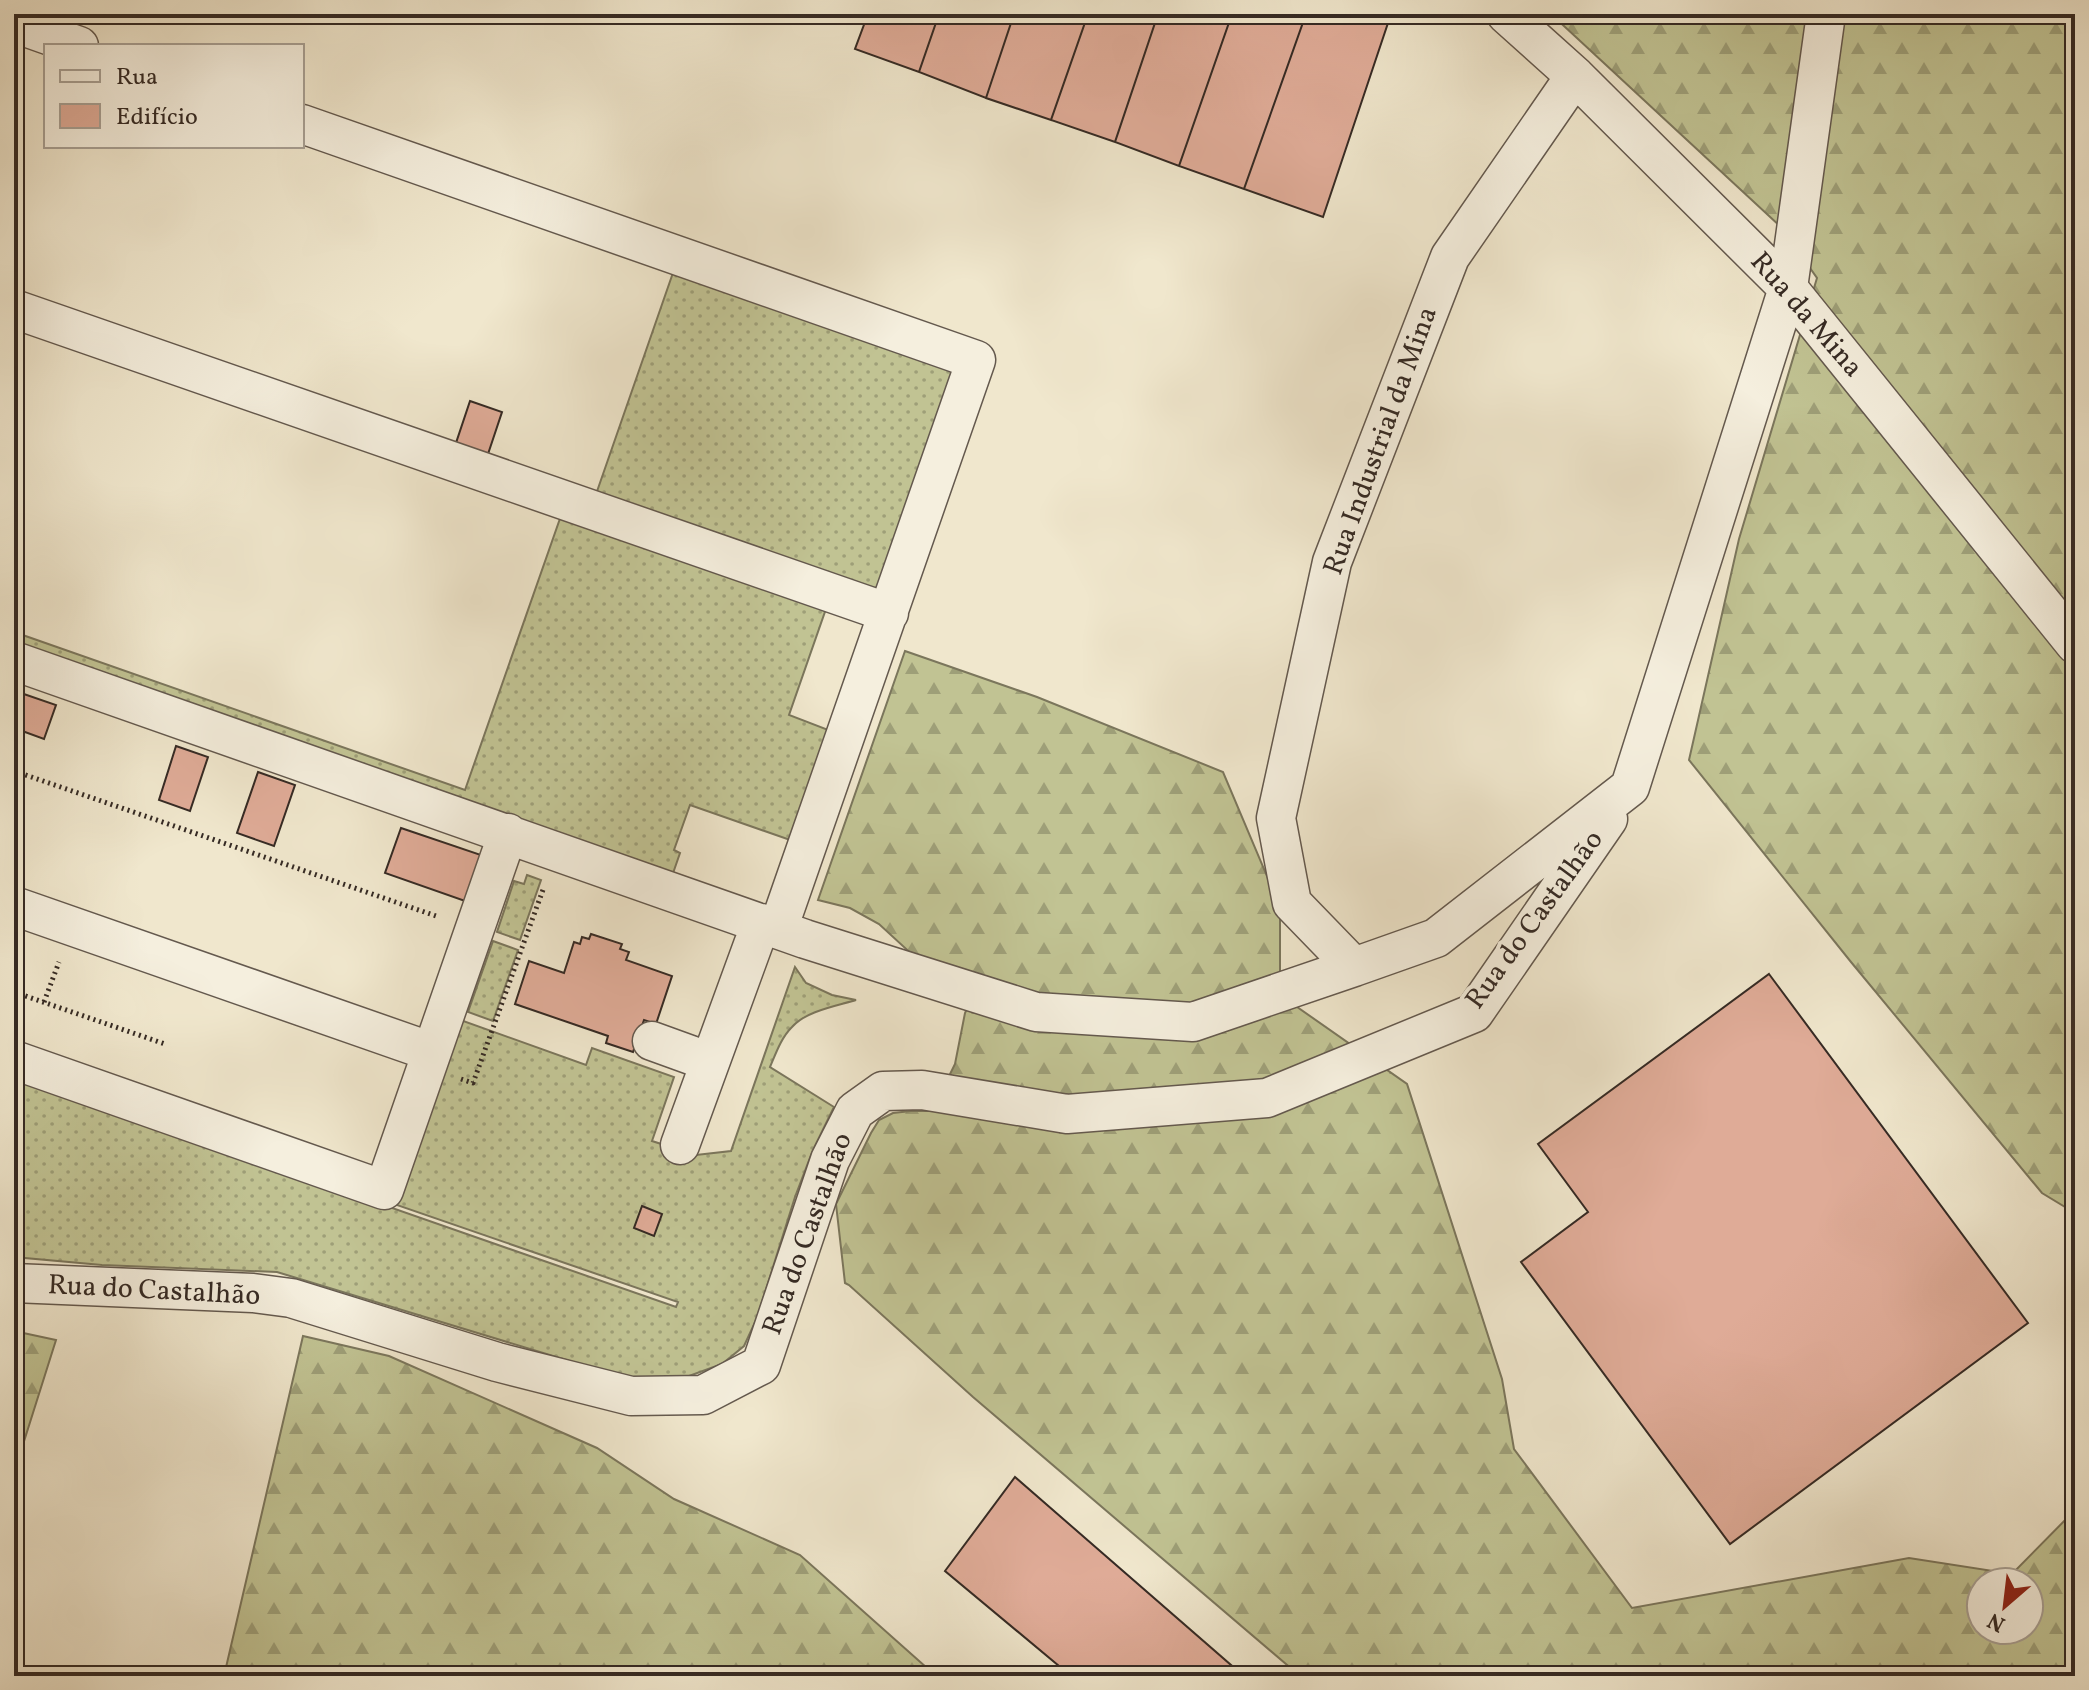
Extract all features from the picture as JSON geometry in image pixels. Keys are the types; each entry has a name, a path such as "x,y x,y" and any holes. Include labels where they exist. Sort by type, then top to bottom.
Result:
{"street":[{"name":"Rua da Mina","path":"1506,14 1575,76 1788,288 2075,644"},
{"path":"14,661 781,930 1036,1012 1193,1022 1436,938 1630,787 1788,288 1826,14"},
{"path":"14,23 73,44"},
{"name":"Rua Industrial da Mina","path":"1354,967 1292,903 1276,818 1332,562 1450,257 1575,76"},
{"path":"304,125 976,360 781,930 710,1062 680,1145"},
{"path":"14,309 889,613"},
{"name":"Rua do Castalhão","path":"14,1283 253,1293 291,1298 497,1362 631,1396 703,1395 761,1365 830,1160 855,1111 883,1091 922,1090 1067,1114 1267,1098 1474,1013 1630,787"},
{"path":"14,1060 384,1190 508,833"},
{"path":"14,906 430,1059"},
{"path":"652,1041 710,1062"}],"path":[{"path":"14,771 523,946"},
{"path":"430,1059 473,1083 557,851"},
{"path":"44,1002 62,953"},
{"path":"14,992 165,1044"}],"green space":[{"path":"1551,14 2075,14 2075,1213 2042,1193 1689,760 1739,539 1817,278 1781,227"},
{"path":"675,267 950,369 955,382 878,589 594,500"},
{"path":"563,510 828,603 789,715 831,731 793,841 690,805 674,850 680,853 671,879 14,649 14,632 465,790"},
{"path":"905,651 1037,697 1223,772 1280,907 1280,995 1407,1084 1502,1379 1514,1449 1632,1608 1909,1558 1965,1567 1965,1646 2045,1646 2045,1566 2020,1566 2075,1510 2075,1676 1300,1676 973,1397 845,1283 836,1204 879,1120 893,1113 932,1111 955,1064 965,1013 979,982 917,959 879,924 850,908 818,900"},
{"path":"527,875 541,880 520,940 497,932 514,881 524,884"},
{"path":"493,941 518,950 493,1021 468,1012"},
{"path":"795,967 806,983 832,995 856,1000 798,1021 785,1036 770,1067 834,1107 795,1197 757,1318 744,1346 722,1364 689,1376 655,1383 619,1376 277,1272 102,1265 14,1257 14,1076 676,1307 678,1302 391,1203 455,1018 586,1065 592,1048 674,1077 652,1141 696,1155 731,1151"},
{"path":"14,1331 56,1340 14,1473"},
{"path":"303,1336 389,1356 597,1448 674,1499 800,1555 936,1676 224,1676"}],"building":[{"path":"868,14 939,14 919,72 855,49"},
{"path":"939,14 1014,14 986,98 919,72"},
{"path":"1014,14 1088,14 1051,120 986,98"},
{"path":"1088,14 1158,14 1115,142 1051,120"},
{"path":"1158,14 1232,14 1179,166 1115,142"},
{"path":"1232,14 1306,14 1244,189 1179,166"},
{"path":"1306,14 1391,14 1323,217 1244,189"},
{"path":"470,401 502,412 487,457 455,446"},
{"path":"18,692 56,705 44,739 14,728 14,703"},
{"path":"176,746 208,757 190,811 159,800"},
{"path":"258,772 295,785 274,846 237,833"},
{"path":"401,828 481,855 465,901 385,873"},
{"path":"591,934 622,944 620,949 629,952 626,960 672,976 656,1024 644,1020 633,1052 606,1043 608,1036 515,1004 529,961 564,973 574,942 580,944 582,937 589,939"},
{"path":"1769,974 2028,1323 1730,1544 1521,1262 1588,1212 1538,1144"},
{"path":"642,1206 662,1214 654,1236 634,1228"},
{"path":"1015,1477 1239,1672 1236,1676 1071,1676 945,1571"}]}
